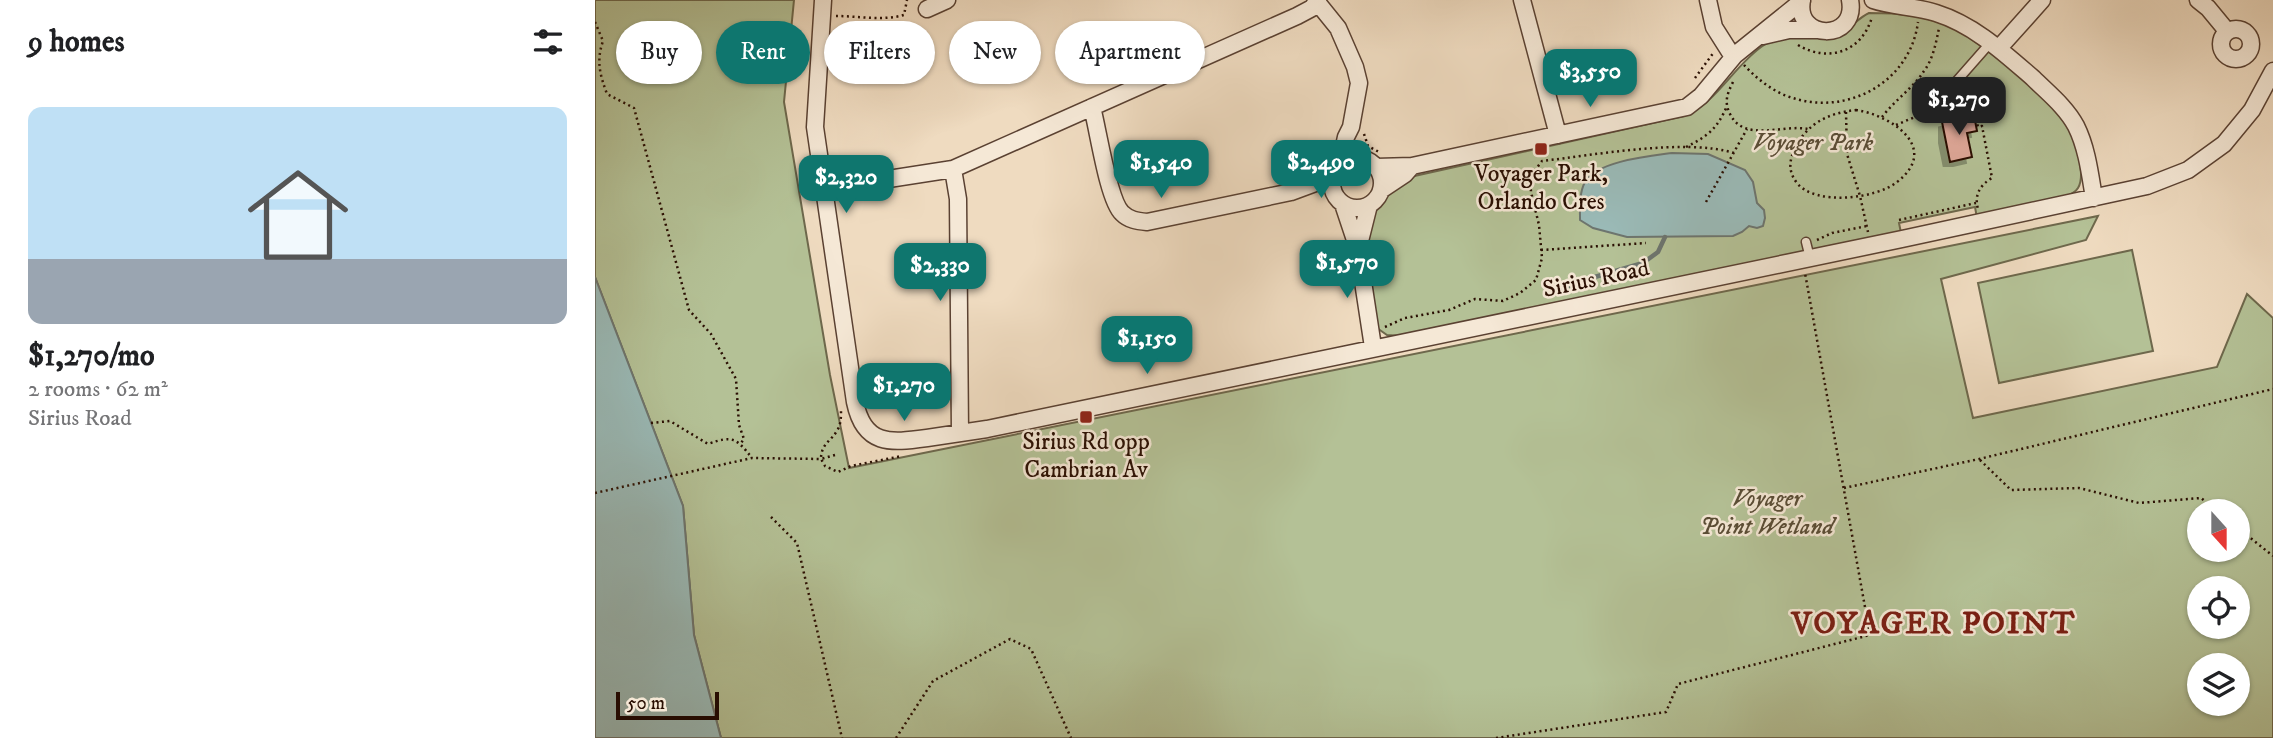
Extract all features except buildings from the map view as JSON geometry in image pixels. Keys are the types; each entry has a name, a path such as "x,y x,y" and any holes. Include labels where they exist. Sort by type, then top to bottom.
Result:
{"street":[{"path":"927,9 947,0"},
{"path":"1521,0 1558,135"},
{"path":"1708,0 1714,27 1734,56"},
{"path":"1849,17 1850,0"},
{"path":"1995,45 2042,0"},
{"path":"2198,0 2209,8 2227,31"},
{"path":"823,6 815,119 824,189 953,169 1305,12 1317,1 1335,21 1357,74 1358,130 1381,176 1381,190"},
{"path":"1802,1 1804,18 1811,27 1825,32 1836,30 1849,17 1877,1 1946,16 1995,45 2060,104 2075,124 2084,147 2094,198"},
{"path":"1092,107 1113,199 1123,215 1147,222 1291,192 1318,182 1350,159 1373,159 1412,166 1687,107 1700,96 1734,56 1802,1"},
{"path":"1757,38 1790,30 1817,30"},
{"name":"Sirius Road","path":"824,189 860,421 879,439 899,442 960,433 1373,347 1806,251 1871,246 2162,182 2188,170 2229,138 2252,110 2273,71"},
{"path":"1358,130 1346,137 1332,183 1358,249 1373,347"},
{"path":"1291,192 1318,192 1358,208 1369,205 1381,190 1412,166"},
{"path":"953,169 958,200 960,433"},
{"path":"1358,249 1369,205"}],"lane":[{"path":"1950,89 1995,45"}],"path":[{"path":"823,6 834,16 889,18 904,15 907,0"},
{"path":"1734,56 1764,83 1787,96 1807,102 1827,103 1857,98 1883,85 1901,67 1916,36 1921,9"},
{"path":"595,22 603,41 599,54 600,74 607,94 634,108 689,310 711,334 736,379 739,425 744,439 741,443"},
{"path":"1882,117 1891,104 1924,72 1934,50 1939,25"},
{"path":"1689,86 1723,43"},
{"path":"1738,74 1726,97 1734,121 1756,131 1788,127 1808,129"},
{"path":"1896,125 1934,107 1950,89 1970,99 1978,127 1982,126 1992,178 1983,183 1978,192 1976,203 1982,222"},
{"path":"1683,148 1706,137 1720,121 1727,106"},
{"path":"1846,111 1847,154 1871,246"},
{"path":"1846,111 1864,111 1896,125 1909,136 1912,144 1911,166 1895,183 1860,196 1843,198 1807,192 1797,183 1790,170 1790,160 1797,143 1808,129 1846,111"},
{"path":"1706,202 1747,129"},
{"path":"1358,130 1373,159"},
{"path":"1371,328 1389,327 1405,318 1449,310 1475,299 1503,301 1520,293 1536,280 1542,258 1530,177 1542,161 1651,149 1719,148 1734,153"},
{"path":"1899,220 1976,203"},
{"path":"1496,738 1665,712 1678,684 1870,635 1806,251 1832,233 1867,226"},
{"path":"1541,250 1646,243"},
{"path":"1844,488 2273,389"},
{"path":"651,423 670,421 708,444 725,438 734,439 741,443 752,458"},
{"path":"821,459 825,466 838,472 851,466 910,454"},
{"path":"595,493 752,458 821,459 835,455"},
{"path":"1979,459 2011,490 2079,488 2139,503 2187,499"},
{"path":"771,517 797,543 842,738"},
{"path":"2251,538 2273,556"},
{"path":"896,738 933,681 1010,639 1031,649 1071,738"}],"green space":[{"name":"Voyager Point Wetland","path":"595,0 794,0 792,21 716,21 716,84 786,84 784,102 830,375 849,468 2098,216 2086,240 1941,279 1973,418 2217,367 2247,294 2273,318 2273,738 721,738 694,635 683,506 595,277"},
{"name":"Voyager Park","path":"1869,13 1911,16 1955,28 2025,80 2049,103 2071,133 2080,166 2078,188 2061,198 2015,211 1977,218 1975,207 1899,223 1901,233 1403,336 1387,335 1377,328 1367,263 1369,231 1373,215 1381,201 1410,177 1684,116 1706,103 1744,62 1764,45 1792,36 1843,31"},
{"path":"2132,250 2153,351 1999,383 1978,283"}],"water":[{"path":"1672,153 1708,154 1745,170 1753,182 1757,203 1764,210 1763,226 1749,226 1733,236 1627,237 1593,228 1580,220 1582,191 1591,175 1612,164"},
{"path":"595,277 683,506 694,635 721,738 595,738"}],"waterway":[{"path":"1553,294 1574,283 1643,263 1658,252 1665,237"}],"place":[{"name":"Voyager Park, Orlando Cres","path":"1541,149"},
{"name":"Sirius Rd opp Cambrian Av","path":"1086,417"}],"district":[{"name":"VOYAGER POINT","path":"1934,624"}]}
